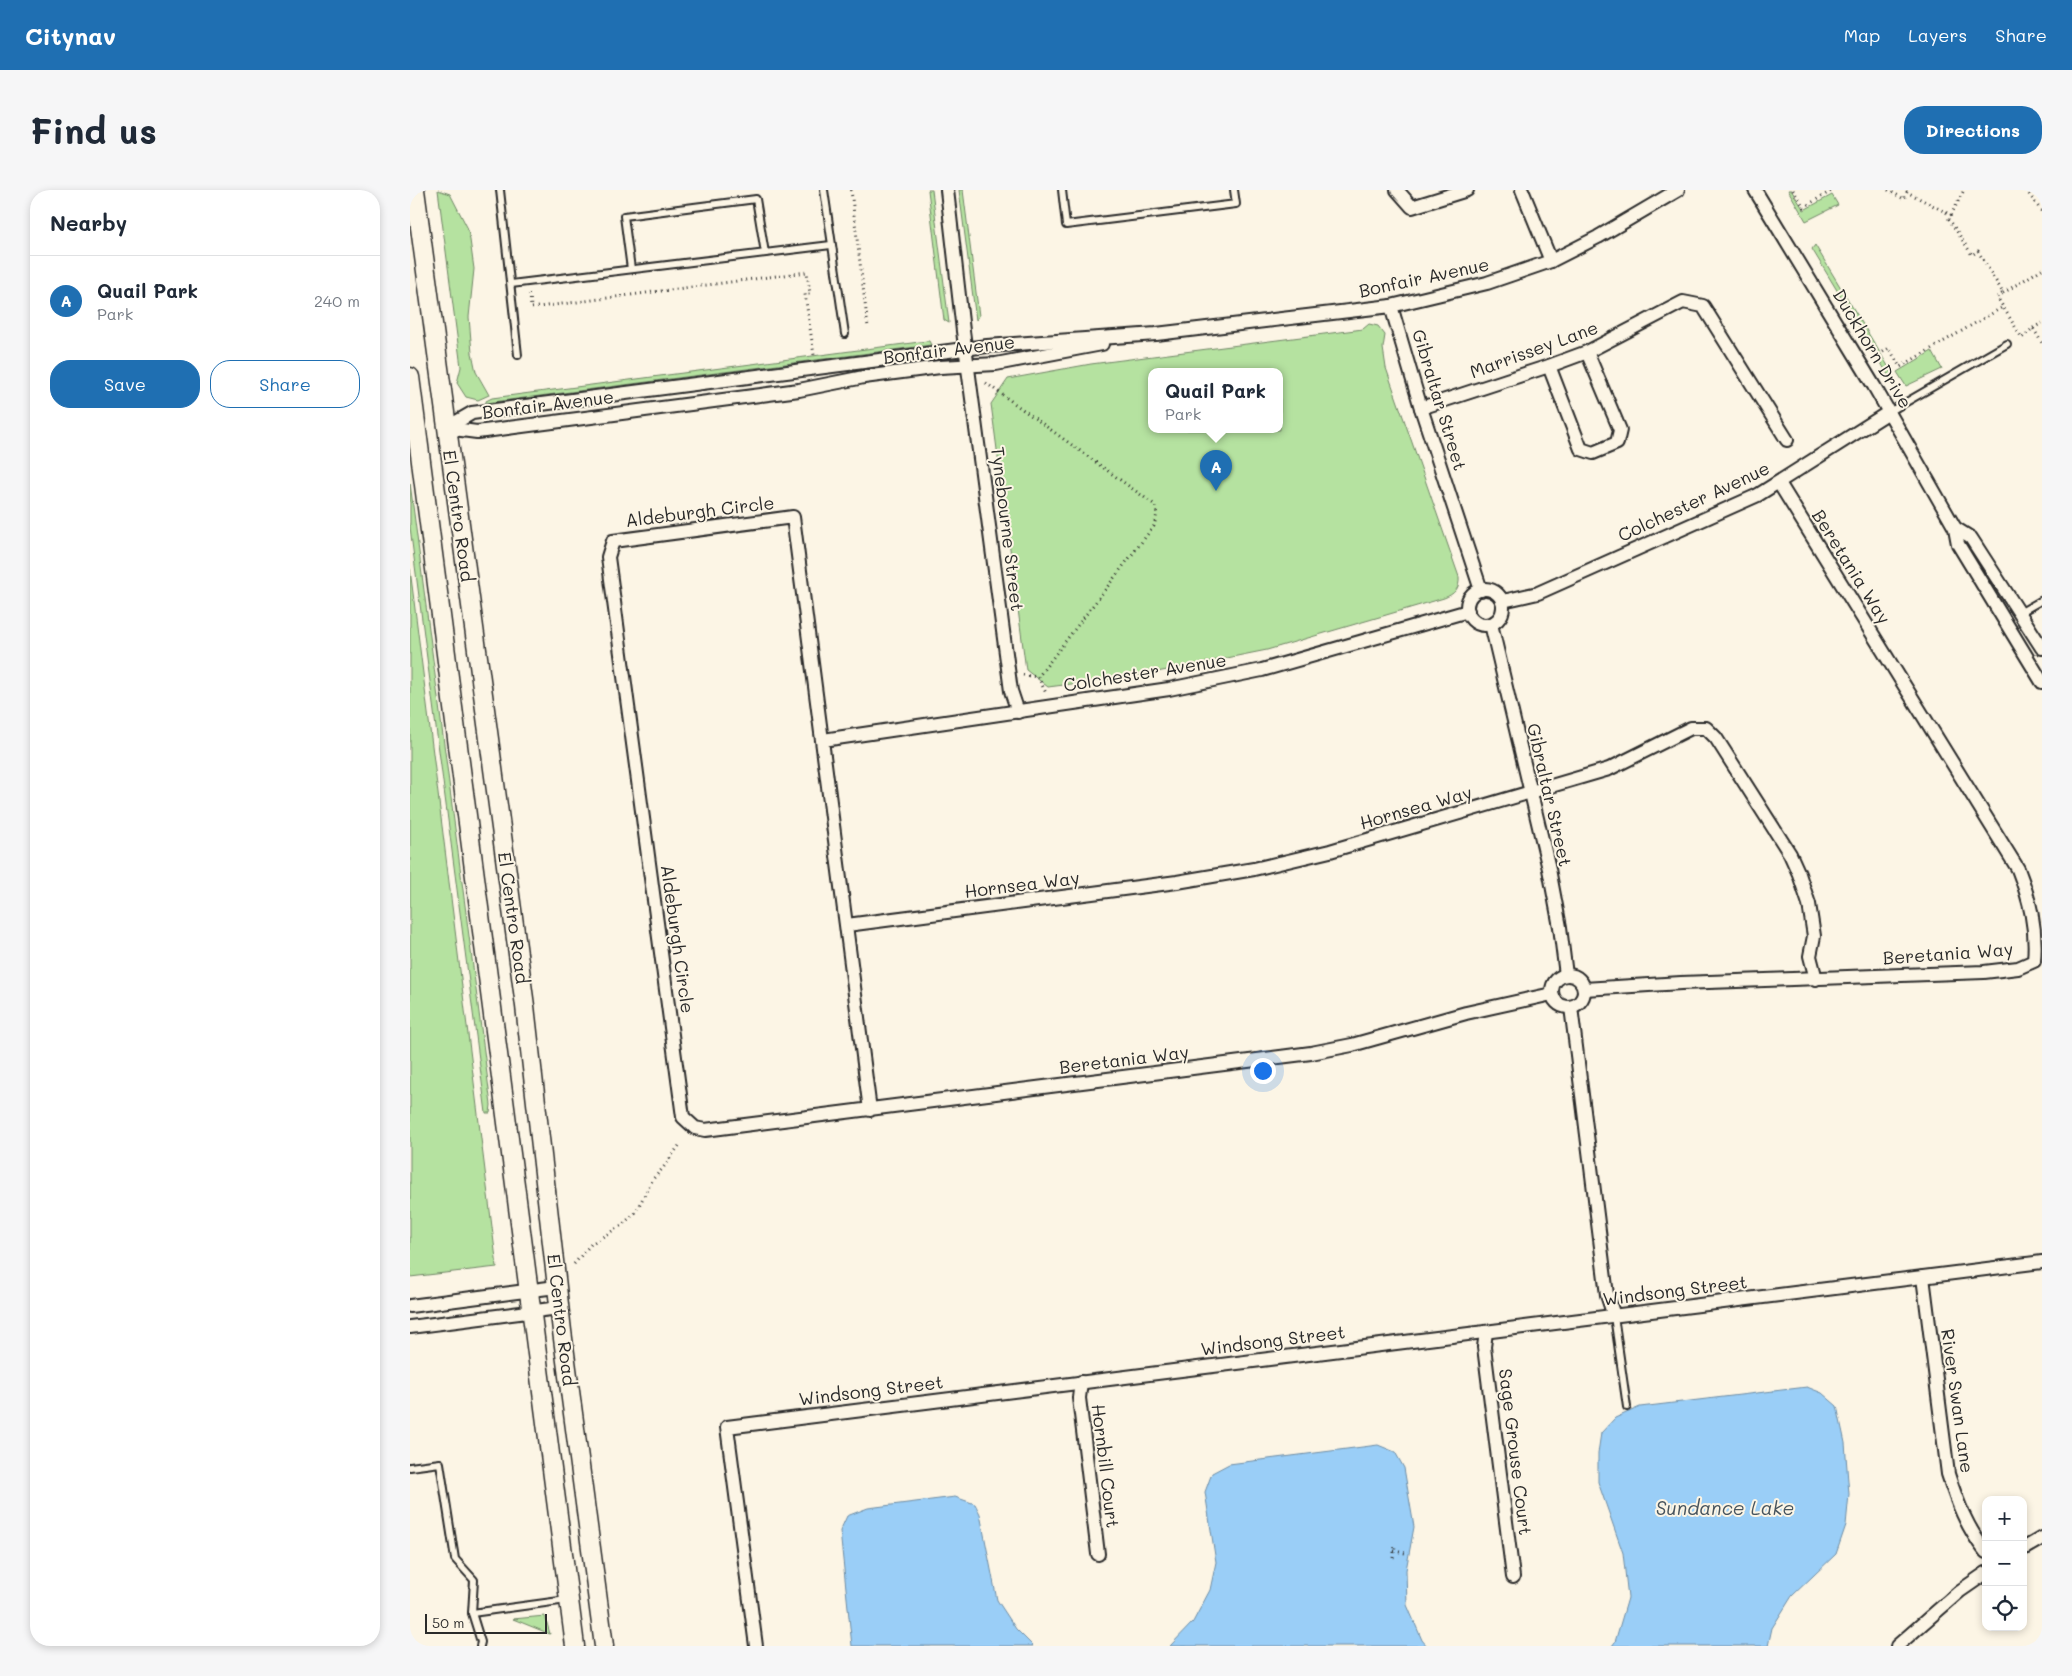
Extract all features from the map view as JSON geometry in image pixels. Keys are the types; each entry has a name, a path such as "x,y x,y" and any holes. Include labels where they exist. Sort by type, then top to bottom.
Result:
{"main road":[{"name":"El Centro Road","path":"415,190 524,996 556,1287 604,1646"},
{"name":"El Centro Road","path":"410,376 530,1312 575,1646"}],"street":[{"name":"Tynebourne Street","path":"947,190 965,349 1010,691 1018,712"},
{"path":"1397,190 1412,207 1467,190"},
{"path":"1522,190 1551,261"},
{"name":"Bonfair Avenue","path":"446,428 472,413 965,349 1156,334 1391,306 1487,283 1551,261 1598,237 1678,190"},
{"name":"Duckhorn Drive","path":"1755,190 1889,412 1955,528 1958,544 2042,682"},
{"name":"Marrissey Lane","path":"1421,408 1587,352 1683,302 1703,306 1787,440"},
{"name":"Gibraltar Street","path":"1391,306 1421,408 1481,590"},
{"name":"Bonfair Avenue","path":"446,428 477,432 799,390 864,377 940,367 996,364 1156,334"},
{"path":"1549,366 1581,449 1593,453 1617,443 1620,430 1587,352"},
{"name":"Colchester Avenue","path":"1503,601 1538,593 1758,495 1889,412"},
{"name":"Beretania Way","path":"1584,990 1681,983 1948,975 2018,968 2034,961 2036,939 2028,894 2018,869 1779,482"},
{"name":"Aldeburgh Circle","path":"695,1128 683,1118 608,556 613,541 794,517 870,1110"},
{"name":"Duckhorn Drive","path":"1955,528 1971,538 2021,612 2042,648"},
{"path":"1490,589 1503,601 1504,606 1500,618 1490,624 1479,624 1474,621 1468,611 1469,599 1473,594 1481,590 1490,589"},
{"name":"Colchester Avenue","path":"822,740 1170,689 1262,670 1468,611"},
{"name":"Gibraltar Street","path":"1490,624 1531,792 1560,926 1566,974"},
{"name":"Hornsea Way","path":"847,925 1178,882 1254,869 1330,852 1609,769 1691,728 1706,728 1716,738 1790,854 1799,874 1812,920 1814,936 1810,956 1816,979"},
{"path":"1566,974 1580,980 1584,990 1582,1000 1571,1007 1563,1007 1558,1004 1552,994 1554,984 1566,974"},
{"name":"Beretania Way","path":"695,1128 705,1130 870,1110 1311,1053 1352,1045 1466,1013 1552,994"},
{"path":"1571,1007 1607,1295 1614,1316"},
{"name":"Windsong Street","path":"756,1646 727,1427 2042,1262"},
{"name":"River Swan Lane","path":"1923,1277 1948,1474 1955,1498 1965,1520 1982,1546"},
{"path":"410,1306 556,1287"},
{"path":"410,1327 559,1308"},
{"name":"Sage Grouse Court","path":"1486,1332 1484,1347 1513,1577"},
{"name":"Hornbill Court","path":"1081,1382 1079,1398 1098,1554"},
{"path":"2027,1547 2042,1538"},
{"path":"1897,1646 1960,1591 1982,1576"}],"lane":[{"path":"500,190 518,355"},
{"path":"824,190 845,334"},
{"path":"1062,190 1066,225 1236,204 1234,190"},
{"path":"631,269 624,216 756,199 765,253"},
{"path":"511,284 831,245"},
{"path":"1889,412 2006,344"},
{"path":"2021,612 2042,600"},
{"path":"1614,1316 1627,1407"},
{"path":"410,1467 440,1463 455,1558 474,1580 472,1613 481,1642 480,1646"},
{"path":"472,1613 568,1600"}],"path":[{"path":"851,190 868,327"},
{"path":"1792,190 1804,207 1833,190"},
{"path":"1888,190 1904,199 1907,192 1951,215"},
{"path":"1964,190 1949,218 1972,255 1978,251 2003,293"},
{"path":"2026,190 2042,212"},
{"path":"2042,269 1997,297 2022,338 2042,323"},
{"path":"530,294 531,308 807,272 810,294 805,294 814,355"},
{"path":"1882,352 1889,348 1900,367 2003,307"},
{"path":"2033,328 2042,343"},
{"path":"986,383 1155,505 1157,514 1154,526 1038,676"},
{"path":"1023,675 1038,676"},
{"path":"1038,676 1046,693"},
{"path":"574,1264 591,1244 622,1226 635,1213 653,1179 681,1142"},
{"path":"1392,1558 1395,1546"},
{"path":"1394,1551 1405,1553"}],"green space":[{"path":"438,190 450,194 467,227 470,240 474,269 469,317 472,353 476,372 489,395 478,400 466,397 457,383 461,367"},
{"path":"928,190 932,190 949,323 944,320"},
{"path":"959,190 963,190 979,316 976,320"},
{"path":"1788,190 1791,190 1804,210 1832,195 1838,205 1806,221"},
{"path":"1815,245 1894,376 1890,378 1812,249"},
{"path":"1369,324 1378,326 1385,335 1383,348 1386,368 1459,577 1457,588 1451,595 1444,598 1267,650 1142,675 1048,687 1026,670 991,404 1008,379 1091,364 1363,329"},
{"path":"929,341 931,345 486,403 486,401 492,398"},
{"path":"1932,351 1942,369 1906,386 1897,372"},
{"path":"410,483 491,1105 490,1113 486,1113 410,527"},
{"path":"410,569 497,1267 410,1277"},
{"path":"545,1616 550,1634 513,1619"}],"water":[{"name":"Sundance Lake","path":"1807,1387 1822,1393 1837,1406 1845,1443 1849,1494 1846,1525 1836,1554 1792,1596 1772,1628 1768,1646 1612,1646 1615,1642 1628,1598 1623,1553 1598,1482 1598,1453 1601,1433 1615,1418 1640,1407"},
{"path":"1378,1445 1395,1452 1404,1468 1414,1527 1406,1570 1407,1605 1422,1640 1427,1646 1170,1646 1193,1622 1210,1590 1216,1562 1205,1492 1212,1473 1229,1464"},
{"path":"955,1497 975,1504 980,1514 997,1600 1016,1629 1033,1646 852,1646 840,1531 847,1516 868,1508"}],"place":[{"name":"Quail Park","path":"1216,491"}]}
